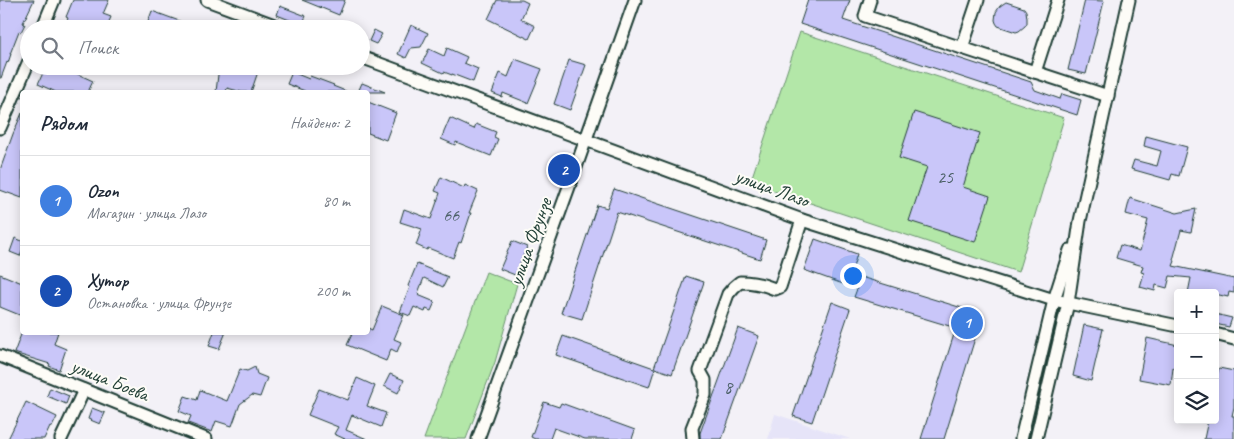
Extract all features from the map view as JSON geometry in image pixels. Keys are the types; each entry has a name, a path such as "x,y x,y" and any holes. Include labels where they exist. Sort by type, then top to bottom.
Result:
{"street":[{"path":"46,20 54,0"},
{"path":"207,0 261,20"},
{"name":"улица Фрунзе","path":"478,439 635,0"},
{"path":"870,0 865,16 1108,96"},
{"path":"962,48 978,0"},
{"path":"1035,72 1058,0"},
{"path":"1036,439 1068,303 1080,221 1129,0"},
{"name":"улица Лазо","path":"370,60 802,220 1054,300 1174,325"},
{"path":"0,128 23,75"},
{"path":"693,439 692,428 705,395 706,380 700,371 728,294 740,282 765,284 775,289 780,287 802,220"},
{"path":"1021,439 1054,300 1080,221"},
{"path":"1219,334 1234,336"},
{"name":"улица Боева","path":"0,356 206,439"},
{"path":"62,439 84,390"}],"shaded area":[{"path":"775,414 850,439 768,439"}],"green space":[{"path":"800,32 1064,118 1018,272 750,183"},
{"path":"486,272 517,284 495,362 466,439 424,439"}],"building":[{"path":"0,0 34,0 24,20 20,20 20,32 0,78"},
{"path":"73,0 109,0 103,14 111,17 110,20 67,20 68,18 66,17"},
{"path":"302,0 345,0 339,15"},
{"path":"497,0 522,0 528,3 521,19 535,26 529,39 488,19"},
{"path":"808,0 850,0 843,20 1031,82 1035,90 1060,99 1062,94 1081,100 1077,115 800,24"},
{"path":"1085,0 1104,1 1086,74 1068,70"},
{"path":"1006,2 1024,8 1026,11 1027,23 1019,31 1016,32 998,26 996,23 996,12"},
{"path":"280,6 306,16 304,20 290,20 277,15"},
{"path":"152,11 177,20 149,20"},
{"path":"411,25 428,33 421,47 411,48 406,58 398,54"},
{"path":"374,30 382,34 376,44 370,41"},
{"path":"447,48 467,57 464,63 478,69 473,82 452,74 443,73 422,63 429,49 444,56"},
{"path":"515,59 542,69 528,103 503,93 502,97 492,93 500,73 508,77"},
{"path":"569,60 586,65 570,110 554,104"},
{"path":"42,75 80,75 93,81 89,90 52,90 38,84"},
{"path":"218,75 257,75 252,90 227,88 226,90 216,90"},
{"path":"291,75 299,75 309,79 310,76 343,90 302,90 287,84"},
{"path":"362,83 385,92 370,92 370,90 359,90"},
{"path":"370,103 396,113 386,140 370,134"},
{"path":"914,112 980,133 963,187 990,196 975,242 909,221 927,167 899,158"},
{"path":"20,118 20,197 0,190 0,170"},
{"path":"450,118 474,129 476,124 496,132 494,137 498,139 491,156 456,142 455,145 441,139"},
{"path":"1146,136 1187,147 1179,176 1172,174 1170,180 1131,169 1134,160 1157,166 1161,151 1144,146"},
{"path":"441,177 464,188 465,185 478,191 469,213 471,213 461,243 459,242 453,258 416,245 422,229 400,222 404,209 431,219 440,193 435,191"},
{"path":"614,189 766,240 760,259 617,212 582,319 561,313 597,205 607,208"},
{"path":"1130,198 1177,213 1196,209 1191,232 1181,230 1173,266 1234,279 1234,293 1229,292 1228,297 1219,295 1219,289 1189,289 1191,278 1170,276 1167,288 1156,285 1155,291 1140,287 1144,273 1141,272 1143,266 1116,258 1120,245 1140,251 1148,220 1126,214"},
{"path":"15,238 20,240 20,256 10,252"},
{"path":"815,239 857,254 851,274 972,311 966,331 976,335 944,439 921,439 956,328 854,297 857,289 804,270"},
{"path":"512,241 527,247 515,275 500,269"},
{"path":"417,264 448,277 443,287 424,278 418,295 435,302 431,311 426,309 425,312 414,307 410,316 400,312"},
{"path":"0,274 20,282 20,315 0,307"},
{"path":"686,276 704,282 672,374 655,368 649,387 556,355 563,336 654,368"},
{"path":"832,302 850,309 812,422 793,416"},
{"path":"382,306 404,315 394,339 401,342 397,352 391,349 386,361 347,345 352,335 370,335 370,329 372,330"},
{"path":"1219,315 1232,318 1229,327 1219,325"},
{"path":"1084,325 1103,329 1091,381 1073,376"},
{"path":"738,328 759,336 722,439 700,439 700,433"},
{"path":"21,335 57,335 54,344 66,349 59,370 49,366 50,364 14,353"},
{"path":"213,335 225,335 219,349 209,346"},
{"path":"1147,338 1174,344 1174,368 1171,385 1139,379"},
{"path":"255,367 257,374 267,378 260,397 252,395 240,404 232,426 216,421 212,432 188,423 191,416 179,411 185,396 197,400 200,390 227,401 240,369 247,371"},
{"path":"1219,368 1234,371 1234,407 1232,416 1234,416 1234,439 1204,439 1207,424 1219,424"},
{"path":"390,374 404,380 398,393 384,386"},
{"path":"357,378 375,386 367,406 386,413 381,427 352,415 346,430 367,439 345,439 334,434 338,427 308,415 319,389 348,400"},
{"path":"50,388 69,396 66,404 47,396"},
{"path":"26,402 57,417 44,439 8,439"},
{"path":"544,402 559,407 561,403 635,430 632,439 585,439 554,428 550,439 535,439 531,437"},
{"path":"92,408 105,413 100,424 88,419"}],"place":[{"name":"Хутор","path":"564,170"},
{"name":"Ozon","path":"967,323"}]}
